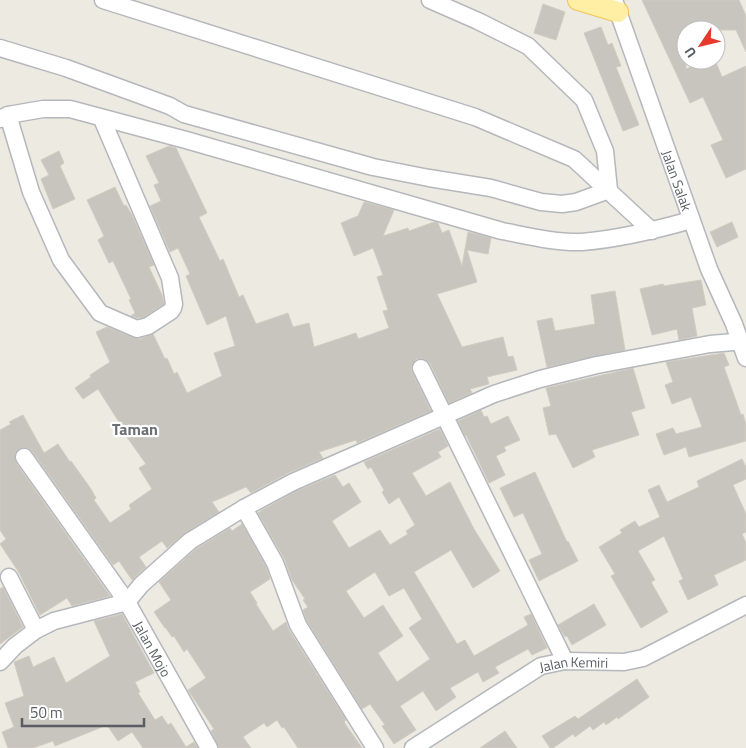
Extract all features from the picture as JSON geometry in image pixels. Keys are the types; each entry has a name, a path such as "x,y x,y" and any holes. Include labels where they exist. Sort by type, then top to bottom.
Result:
{"main road":[{"path":"578,0 616,6"}],"street":[{"path":"103,0 475,117 574,160 652,231"},
{"path":"430,0 528,46 584,100 606,151 609,190"},
{"name":"Jalan Salak","path":"616,6 709,269 743,342 746,358"},
{"path":"0,48 66,68 170,106 184,114 373,167 491,188 541,202 562,204 576,202 609,190"},
{"path":"102,119 170,278 174,304 171,311 148,326 137,329 100,313 61,260 31,192 4,117 43,109 70,110 186,140 502,231 544,239 581,242 652,231 691,220"},
{"path":"0,662 15,646 36,630 54,621 127,602 141,586 190,541 244,508 293,482 494,394 550,376 597,365 710,344 743,342"},
{"path":"421,368 566,661"},
{"name":"Jalan Mojo","path":"24,457 127,602 209,748"},
{"path":"244,508 275,563 298,624 375,748"},
{"path":"9,577 36,630"},
{"name":"Jalan Kemiri","path":"413,748 540,666 566,661 624,662 643,658 746,605"}],"building":[{"path":"642,0 739,0 746,16 746,52 736,30 726,30 726,20 676,20 676,70 719,70 722,77 746,66 746,169 726,178 711,145 723,140 703,97 690,103"},
{"path":"543,4 565,12 556,40 534,33"},
{"path":"601,27 608,45 612,43 621,66 616,67 639,125 623,131 584,33"},
{"path":"169,146 176,148 207,213 199,217 220,261 223,259 239,297 243,295 256,324 288,313 293,327 309,323 314,347 356,333 358,339 389,328 383,311 388,310 377,277 383,275 373,248 354,256 341,223 358,216 364,202 394,210 383,236 408,228 409,231 434,222 438,223 442,233 449,230 462,266 468,232 491,238 488,254 467,250 477,282 437,294 462,347 503,337 508,357 513,356 517,370 487,377 489,384 470,389 472,393 449,403 430,363 422,358 416,359 411,367 412,372 431,411 357,443 356,440 319,452 323,458 288,473 251,493 246,487 212,502 219,512 185,533 167,548 162,541 139,557 146,567 132,580 119,561 113,565 32,451 28,448 19,449 15,453 16,463 110,596 72,606 67,598 40,615 18,571 0,544 6,539 0,530 0,430 11,424 9,422 23,415 44,453 58,444 91,489 96,498 94,500 110,523 131,509 129,505 152,489 139,468 146,464 117,423 119,422 98,389 83,399 75,388 110,362 96,332 107,327 140,339 153,334 165,359 167,358 174,374 177,372 187,393 222,376 214,353 235,346 226,316 207,325 186,276 190,274 178,248 170,252 150,206 161,201 154,185 159,183 146,156"},
{"path":"59,151 64,163 60,166 75,199 53,209 41,179 49,175 41,160"},
{"path":"115,187 124,206 126,205 132,215 154,265 149,267 162,295 164,304 144,317 131,316 135,313 129,300 131,299 113,261 109,263 98,240 104,236 87,200"},
{"path":"732,222 738,237 717,247 710,232"},
{"path":"701,280 706,305 692,308 697,336 679,340 677,329 652,335 640,289 663,284 664,286"},
{"path":"615,291 625,350 547,367 537,321 552,318 555,331 595,324 591,295"},
{"path":"724,353 729,365 724,367 746,425 746,441 689,457 686,447 664,455 656,434 673,428 676,434 702,427 691,397 672,404 665,385 673,382 666,362"},
{"path":"633,368 645,408 631,412 639,435 592,450 595,457 573,468 556,434 549,435 543,408 551,406 546,388"},
{"path":"481,410 484,417 487,416 491,424 508,416 520,440 504,447 506,451 496,456 505,475 489,483 458,421"},
{"path":"440,429 448,446 438,452 441,457 412,473 426,496 450,482 474,529 500,571 473,588 451,550 414,572 457,644 465,640 474,656 528,625 524,617 531,614 547,648 532,655 528,649 495,667 499,673 483,682 478,672 450,688 456,697 436,711 423,691 400,706 416,730 394,744 382,726 385,725 370,704 362,709 307,621 303,610 308,607 303,600 305,599 292,580 284,558 258,513 297,491 335,475 343,487 349,483 361,502 332,521 349,548 380,530 390,545 408,534 406,531 415,525 399,497 389,504 382,492 384,490 371,467 368,469 364,462","holes":["375,572 389,596 404,588 422,619 409,628 430,659 397,682 378,653 403,636 383,605 364,618 346,591"]},
{"path":"742,459 746,467 746,479 733,485 746,514 746,532 742,534 746,543 746,560 714,575 718,585 688,600 679,581 683,579 664,536 638,551 655,580 651,582 668,612 641,628 611,576 615,574 599,547 622,533 620,530 635,521 639,527 660,517 648,490 659,485 667,502 699,487 697,481"},
{"path":"535,472 567,542 578,561 539,581 529,560 542,554 523,513 514,517 500,488"},
{"path":"242,524 266,567 270,579 250,592 256,604 273,631 286,622 289,630 346,720 344,722 362,748 298,748 277,720 267,727 264,723 243,737 251,748 219,748 211,731 214,729 188,690 206,678 187,649 184,652 174,636 172,637 154,612 171,600 159,582 196,549 230,528 232,531"},
{"path":"3,587 23,627 0,644 0,589"},
{"path":"594,604 606,625 572,645 558,625"},
{"path":"122,614 154,673 135,682 140,692 138,693 155,720 162,716 168,725 171,723 186,747 194,742 198,748 143,748 132,732 118,741 107,725 55,746 53,741 33,748 8,748 2,732 14,727 5,703 24,696 14,662 29,656 33,667 54,657 66,683 110,656 94,621"},
{"path":"637,679 649,697 618,719 617,717 606,725 604,722 593,730 590,726 575,737 573,734 553,748 550,748 542,736 575,716 578,719"},
{"path":"505,731 517,748 480,748"}],"district":[{"name":"Taman","path":"135,429"}]}
